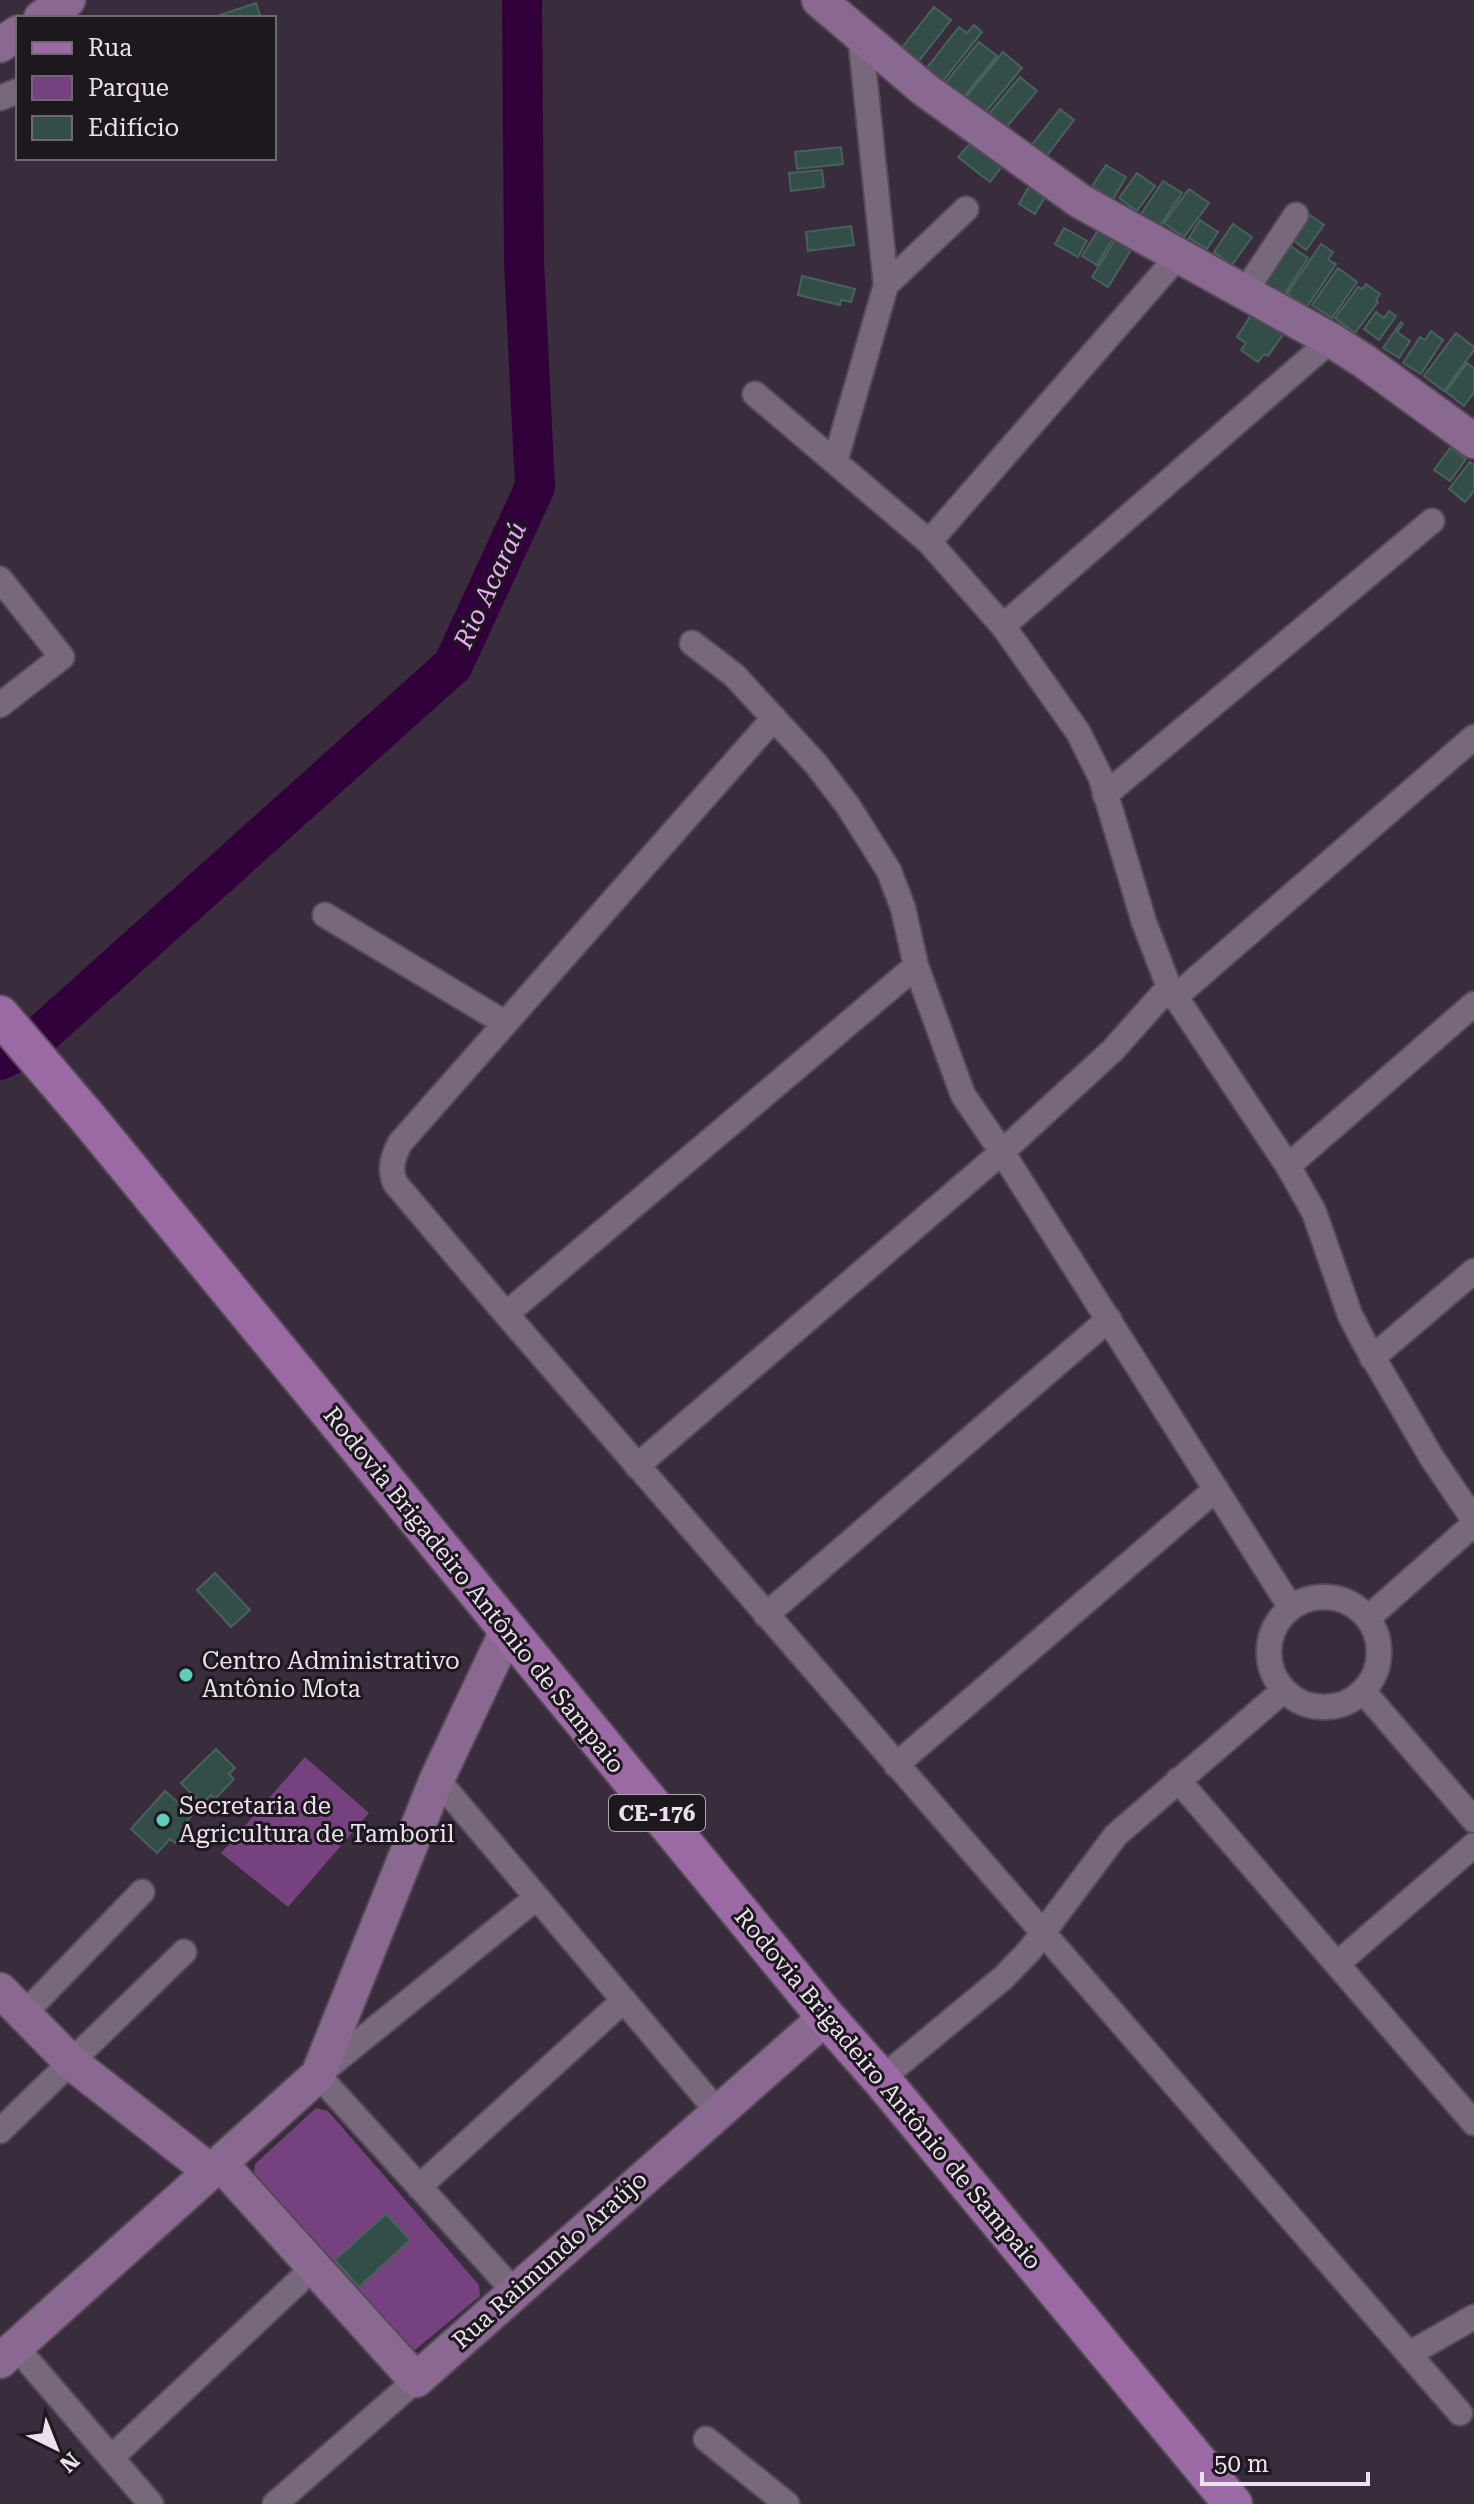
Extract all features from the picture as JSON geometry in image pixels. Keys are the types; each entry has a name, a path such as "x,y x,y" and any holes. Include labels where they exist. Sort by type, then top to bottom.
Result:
{"main road":[{"name":"Rodovia Brigadeiro Antônio de Sampaio","path":"0,1015 826,2017 881,2079 1233,2504"}],"street":[{"path":"44,16 68,0"},
{"path":"819,0 924,89 1080,201 1246,290 1331,340 1474,441"},
{"path":"835,462 886,285 860,34"},
{"path":"886,285 966,209"},
{"path":"1246,290 1296,215"},
{"path":"929,542 1180,254"},
{"path":"1003,626 1331,340"},
{"path":"755,394 929,542 1003,626 1078,732 1101,778 1144,922 1172,992 1288,1166 1314,1212 1350,1315 1372,1358 1474,1522 1368,1618"},
{"path":"1105,795 1432,521"},
{"path":"0,579 62,657 0,705"},
{"path":"692,643 734,675 816,764 848,806 889,871 903,908 916,966 963,1095 1291,1608"},
{"path":"774,718 400,1143 391,1167 395,1183 1041,1933 1460,2413"},
{"path":"637,1466 1002,1152 1172,992 1474,737"},
{"path":"325,915 505,1023"},
{"path":"506,1314 916,966"},
{"path":"1288,1166 1474,1004"},
{"path":"1372,1358 1474,1271"},
{"path":"766,1615 1109,1319"},
{"path":"896,1765 1216,1489"},
{"path":"1323,1597 1340,1599 1368,1618 1376,1632 1378,1664 1373,1678 1363,1691 1349,1701 1332,1707 1314,1707 1298,1701 1284,1690 1273,1675 1269,1657 1271,1638 1278,1622 1291,1608 1306,1600 1323,1597"},
{"path":"318,2075 437,1779 507,1631"},
{"path":"881,2079 1004,1977 1030,1950 1116,1835 1284,1690"},
{"path":"1363,1691 1474,1820"},
{"path":"437,1779 718,2112"},
{"path":"1178,1780 1474,2123"},
{"path":"1337,1964 1474,1845"},
{"path":"23,2015 142,1892"},
{"path":"144,2502 111,2458 8,2354 318,2075 536,1898"},
{"path":"0,2131 184,1952"},
{"path":"0,1990 72,2063 216,2168 314,2267 416,2380"},
{"path":"419,2187 623,2001"},
{"name":"Rua Raimundo Araújo","path":"275,2504 826,2017"},
{"path":"318,2075 515,2292"},
{"path":"111,2458 314,2267"},
{"path":"1409,2354 1474,2317"},
{"path":"706,2439 787,2504"}],"green space":[{"path":"305,1757 369,1813 288,1907 221,1853"},
{"path":"316,2108 328,2111 479,2285 480,2296 415,2350 403,2348 254,2175 255,2164"}],"building":[{"path":"256,3 260,16 217,16"},
{"path":"934,7 951,20 914,67 897,54"},
{"path":"974,25 982,32 938,87 922,74 959,27 967,33"},
{"path":"979,42 997,56 959,103 941,88"},
{"path":"1003,52 1022,68 983,115 964,99"},
{"path":"1020,77 1037,91 1004,130 987,116"},
{"path":"1060,109 1074,120 1045,158 1030,147"},
{"path":"972,141 1003,165 990,182 958,157"},
{"path":"841,147 843,164 797,169 795,152"},
{"path":"1106,165 1126,177 1113,199 1092,186"},
{"path":"822,170 824,187 791,191 789,173"},
{"path":"1137,173 1155,186 1137,211 1119,198"},
{"path":"1163,181 1182,193 1158,229 1139,217"},
{"path":"1030,185 1046,195 1035,214 1019,204"},
{"path":"1189,189 1209,203 1184,237 1164,223"},
{"path":"1310,215 1324,225 1306,250 1292,239"},
{"path":"1200,220 1218,232 1207,249 1189,238"},
{"path":"1233,224 1252,237 1232,265 1214,252"},
{"path":"851,226 854,245 808,251 806,232"},
{"path":"1100,227 1114,236 1097,265 1082,256"},
{"path":"1064,228 1087,241 1078,257 1055,244"},
{"path":"1115,240 1131,250 1108,287 1092,277"},
{"path":"1321,244 1333,252 1328,260 1336,264 1307,307 1287,294"},
{"path":"1289,245 1308,258 1280,301 1260,288"},
{"path":"1338,268 1357,282 1332,318 1312,305"},
{"path":"802,276 855,289 851,302 841,300 840,305 798,295"},
{"path":"1366,284 1380,294 1376,300 1378,302 1355,333 1335,318 1358,287 1362,289"},
{"path":"1389,311 1396,316 1379,340 1364,329 1376,312 1384,318"},
{"path":"1253,312 1284,333 1268,356 1264,354 1258,362 1241,350 1246,343 1237,337"},
{"path":"1401,322 1403,324 1397,332 1410,341 1399,358 1383,348"},
{"path":"1431,331 1443,340 1421,374 1403,363 1420,337 1425,340"},
{"path":"1456,333 1474,350 1444,391 1424,376"},
{"path":"1467,363 1474,368 1474,392 1464,406 1446,392"},
{"path":"1451,447 1466,459 1450,481 1434,470"},
{"path":"1470,462 1474,465 1474,491 1465,502 1449,489"},
{"path":"215,1573 250,1610 231,1627 197,1590"},
{"path":"216,1749 235,1768 229,1774 234,1779 215,1799 211,1795 202,1804 181,1783"},
{"name":"Secretaria de Agricultura de Tamboril","path":"165,1791 192,1815 184,1825 188,1829 175,1843 170,1839 157,1853 131,1829"},
{"path":"386,2214 410,2240 359,2287 335,2260"}],"waterway":[{"name":"Rio Acaraú","path":"0,1060 27,1047 453,665 535,487 524,262 522,0"}],"place":[{"name":"Centro Administrativo Antônio Mota","path":"186,1675"},
{"name":"Secretaria de Agricultura de Tamboril","path":"163,1820"}]}
